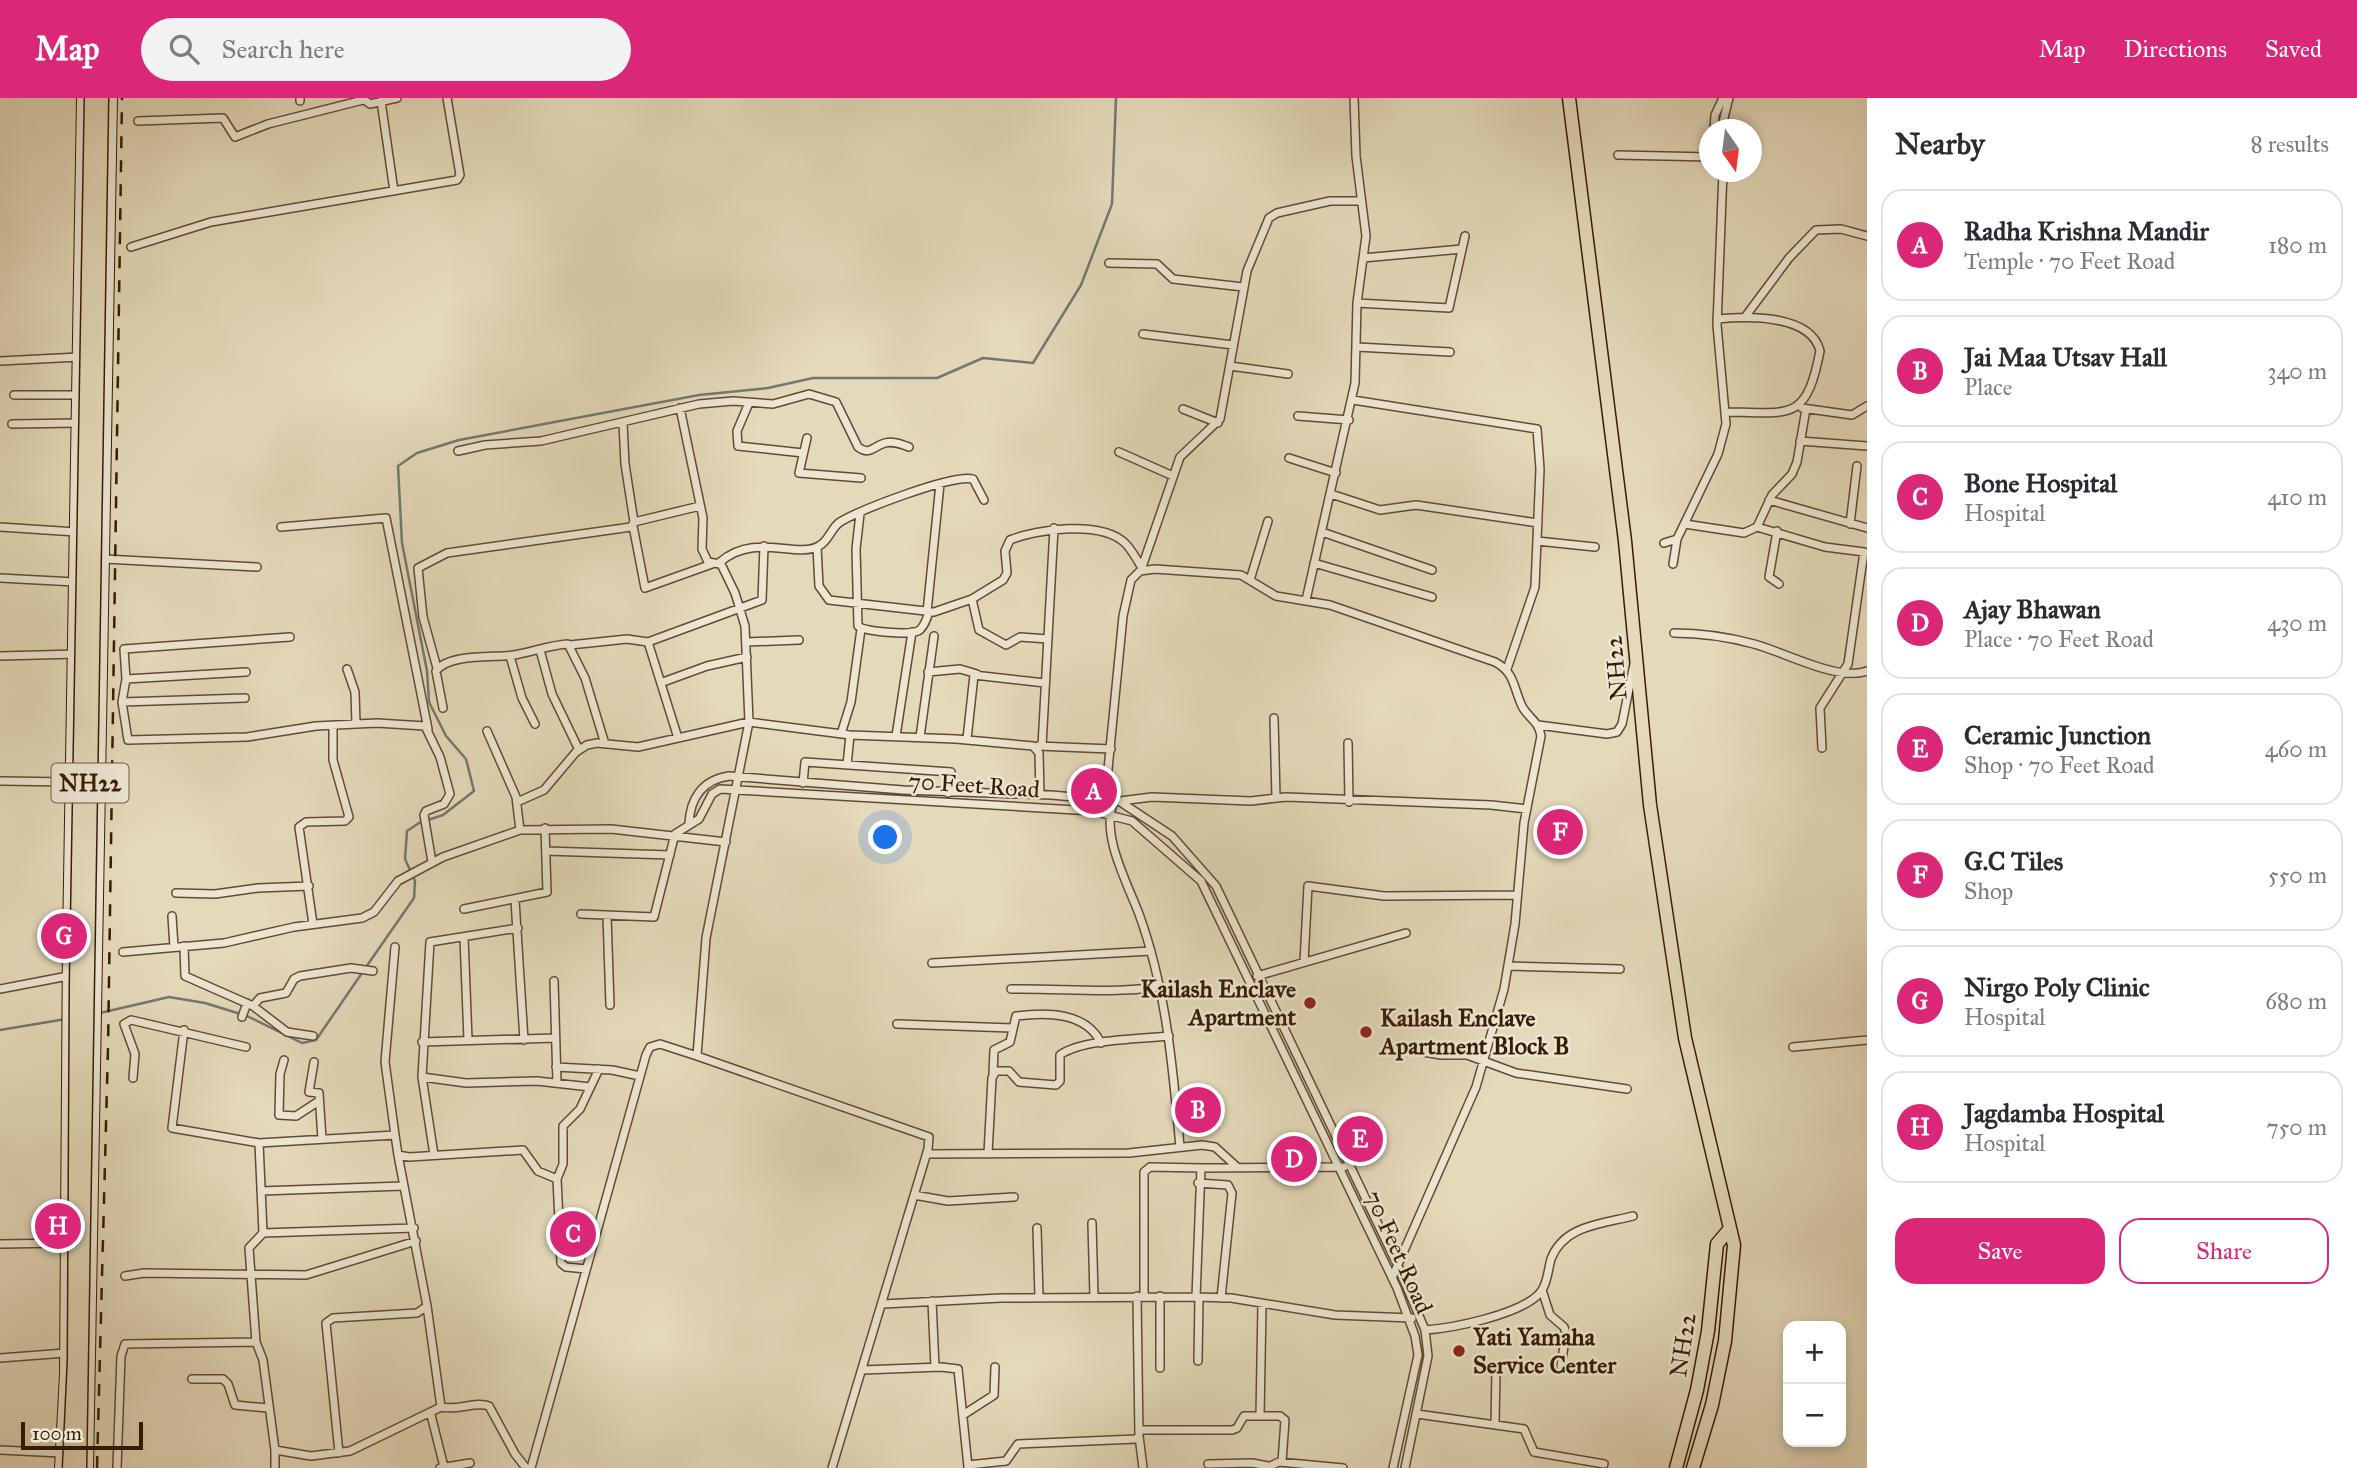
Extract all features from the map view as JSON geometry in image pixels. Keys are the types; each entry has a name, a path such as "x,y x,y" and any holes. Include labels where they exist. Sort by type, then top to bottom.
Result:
{"highway":[{"name":"NH22","path":"69,1468 74,1361 76,986 91,98"},
{"name":"NH22","path":"80,1468 102,98"},
{"name":"NH22","path":"1569,98 1636,653 1650,805 1685,1038 1728,1231 1734,1245 1725,1341 1712,1405 1693,1468"},
{"name":"NH22","path":"1676,1468 1697,1390 1708,1331 1717,1244 1728,1231"}],"street":[{"path":"60,1468 65,1353 68,960 82,98"},
{"path":"88,1468 112,98"},
{"path":"138,121 223,118 235,137 268,124 363,99 370,104 397,98"},
{"path":"131,247 211,222 460,178 447,98"},
{"path":"1306,600 1353,400 1357,303 1366,236 1354,98"},
{"path":"1715,119 1723,98"},
{"path":"1724,119 1729,98"},
{"path":"381,101 394,191"},
{"path":"1618,155 1699,157"},
{"path":"1673,564 1677,539 1723,440 1726,412 1717,319 1723,182"},
{"path":"1180,1147 1169,1036 1151,951 1113,846 1110,813 1113,801 1111,749 1123,616 1131,580 1143,569 1172,476 1183,453 1218,423 1248,265 1273,215 1330,201 1361,201"},
{"path":"1745,317 1789,258 1816,230 1841,229 1867,236"},
{"path":"1357,303 1449,308 1465,236"},
{"path":"1363,258 1462,248"},
{"path":"1109,263 1157,264 1173,279 1243,287"},
{"path":"1717,319 1775,318 1817,341 1818,362 1802,408 1795,468 1769,500 1757,527"},
{"path":"1143,334 1233,345"},
{"path":"1357,347 1450,352"},
{"path":"0,361 79,358"},
{"path":"1230,366 1288,374"},
{"path":"14,395 107,395"},
{"path":"458,451 485,445 541,441 714,402 780,403 802,395 817,395 838,404 860,449 870,451 889,442 909,447"},
{"path":"1353,400 1537,429 1540,469 1535,587 1507,669 1522,706 1538,725 1541,736 1527,810 1509,966 1485,1060 1450,1152 1399,1268 1392,1278"},
{"path":"749,403 737,431 736,445 803,453"},
{"path":"1726,412 1784,412 1802,408 1852,415 1867,406"},
{"path":"680,408 700,506 702,549 706,560 716,564 740,607 746,642 749,722 706,938 697,1056"},
{"path":"1183,409 1218,423"},
{"path":"1297,416 1349,420"},
{"path":"12,424 78,423"},
{"path":"623,423 625,464 645,588 716,564 729,555 764,546 808,549 817,547 841,522 940,484 971,478 984,500"},
{"path":"807,438 799,473 861,478"},
{"path":"1800,441 1867,446"},
{"path":"1119,452 1172,476"},
{"path":"1289,458 1336,473"},
{"path":"1850,524 1857,466"},
{"path":"861,629 912,632 921,629 928,612 940,484"},
{"path":"1331,494 1380,510 1416,505 1538,523"},
{"path":"1769,500 1867,528"},
{"path":"443,708 416,574 421,565 447,553 633,524 700,506"},
{"path":"841,734 851,702 861,629 856,618 856,549 860,514"},
{"path":"281,527 386,517 428,729 443,766 450,794 444,804 426,811 424,815 432,862"},
{"path":"1250,580 1268,521"},
{"path":"1685,524 1744,533 1757,527 1825,547 1864,552 1844,674 1828,692 1820,708 1822,748"},
{"path":"0,527 76,531"},
{"path":"817,547 818,579 825,597 858,605 928,612 972,599 1005,577 1006,547 1010,540 1054,528 1082,529 1117,538 1126,544 1143,569"},
{"path":"1040,794 1038,746 1045,683 1054,528"},
{"path":"1322,531 1432,570"},
{"path":"1777,531 1769,577 1779,584"},
{"path":"1664,543 1677,539"},
{"path":"1537,541 1595,547"},
{"path":"437,668 477,657 510,656 570,645 626,639 649,642 762,600 764,546"},
{"path":"105,559 257,567"},
{"path":"1314,563 1432,597"},
{"path":"1143,569 1241,575 1269,594 1306,600 1467,652 1507,669"},
{"path":"0,578 75,582"},
{"path":"972,599 979,630 1002,645 1020,637 1048,639"},
{"path":"896,736 912,632"},
{"path":"1674,633 1692,633 1752,644 1844,674 1867,671"},
{"path":"920,737 933,636"},
{"path":"290,637 124,649 133,679 122,702 128,740 247,737 356,724 415,724 428,729"},
{"path":"746,642 799,640"},
{"path":"649,642 678,738"},
{"path":"570,645 585,678 605,744"},
{"path":"540,650 552,694 579,750"},
{"path":"0,656 102,653"},
{"path":"1538,725 1607,734 1617,732 1622,724 1636,653"},
{"path":"510,656 522,698 535,724"},
{"path":"663,682 707,666 747,657"},
{"path":"347,668 355,692 356,724"},
{"path":"928,672 960,669 977,674 1045,683"},
{"path":"133,679 246,672"},
{"path":"967,739 973,678 977,674"},
{"path":"122,702 245,698"},
{"path":"1274,718 1276,798"},
{"path":"517,802 544,790 579,750 587,745 638,747 749,722 850,735 967,739 1111,749"},
{"path":"313,924 309,886 298,835 301,824 345,821 349,817 333,760 333,726"},
{"path":"487,731 517,802 520,830"},
{"path":"847,765 850,735"},
{"path":"1348,743 1349,802"},
{"path":"803,783 805,762 951,772 948,793"},
{"name":"70 Feet Road","path":"690,824 692,806 703,786 725,776 948,793 1040,794 1113,801 1172,836 1213,881 1399,1268 1419,1316 1424,1330 1428,1364 1405,1468"},
{"path":"0,781 71,782"},
{"path":"581,914 654,917 676,834 699,819 715,791 737,788"},
{"name":"70 Feet Road","path":"737,788 1110,813 1137,825 1192,870 1204,886 1340,1167 1409,1319 1418,1355 1393,1468"},
{"path":"1113,801 1152,797 1251,801 1276,798 1491,804 1527,810"},
{"path":"464,909 547,892 545,828"},
{"path":"123,952 225,943 313,924 368,916 398,881 432,862 520,830 611,829 676,834 726,842"},
{"path":"546,851 670,855"},
{"path":"1204,886 1213,881"},
{"path":"176,893 198,891 215,894 258,888 309,886"},
{"path":"1304,962 1308,886 1384,895 1517,895"},
{"path":"515,900 524,1040"},
{"path":"172,916 174,947"},
{"path":"607,916 610,1005"},
{"path":"434,1155 422,1077 430,942 518,928"},
{"path":"1257,975 1406,933"},
{"path":"464,937 468,1040"},
{"path":"184,946 185,976 287,1032 313,1036"},
{"path":"395,947 385,1062 403,1186 414,1228 428,1306 442,1407"},
{"path":"932,963 1151,951"},
{"path":"68,960 96,960"},
{"path":"1509,966 1620,969"},
{"path":"247,1009 260,998 286,993 300,976 368,970"},
{"path":"0,989 68,976"},
{"path":"554,981 557,1082"},
{"path":"1011,989 1087,988 1118,992 1158,987"},
{"path":"1263,1010 1272,1007"},
{"path":"988,1154 994,1050 1010,1041 1016,1016 1073,1018 1087,1024 1101,1043"},
{"path":"134,1078 135,1054 124,1024 134,1019 246,1047"},
{"path":"898,1024 1012,1028"},
{"path":"184,1030 172,1128 259,1143 396,1135"},
{"path":"993,1074 1009,1071 1019,1082 1056,1085 1060,1081 1060,1055 1101,1043 1169,1036"},
{"path":"422,1042 555,1038"},
{"path":"1793,1047 1867,1040"},
{"path":"275,1450 311,1456 339,1454 359,1449 431,1415 442,1407 460,1409 482,1404 489,1406 514,1454 529,1468 646,1055 654,1044 697,1056 926,1134 930,1142 832,1468"},
{"path":"1411,1050 1467,1055 1516,1073 1627,1088"},
{"path":"284,1059 280,1074 279,1115 296,1116 319,1101"},
{"path":"314,1062 309,1091 319,1093 322,1139"},
{"path":"556,1067 598,1069 640,1076"},
{"path":"586,1269 566,1267 558,1256 557,1180 563,1164 563,1126 580,1109 598,1069"},
{"path":"422,1077 466,1083 557,1082 590,1087"},
{"path":"259,1143 264,1233"},
{"path":"926,1154 1129,1153 1180,1147 1215,1147 1237,1167"},
{"path":"398,1155 517,1149 527,1153 538,1171 557,1180"},
{"path":"1143,1468 1139,1433 1144,1171 1150,1167 1350,1167"},
{"path":"1198,1361 1198,1183 1201,1168"},
{"path":"1198,1183 1223,1184 1232,1193 1221,1298"},
{"path":"261,1191 403,1186"},
{"path":"914,1195 948,1201 1014,1197"},
{"path":"1424,1330 1488,1318 1533,1298 1542,1290 1555,1250 1566,1237 1581,1229 1633,1216"},
{"path":"1093,1223 1094,1296"},
{"path":"275,1468 263,1360 256,1342 249,1248 255,1238 264,1233 414,1228"},
{"path":"1037,1228 1040,1297"},
{"path":"125,1276 144,1273 250,1277 317,1274 416,1241"},
{"path":"0,1244 66,1242"},
{"path":"1542,1290 1550,1315 1564,1327 1566,1339 1561,1366"},
{"path":"883,1304 1040,1297 1160,1296 1221,1298 1335,1315 1409,1319 1419,1316"},
{"path":"1160,1296 1160,1368"},
{"path":"932,1301 935,1367"},
{"path":"1260,1416 1262,1304"},
{"path":"339,1454 326,1323 333,1318 417,1313 428,1306"},
{"path":"117,1468 120,1369 125,1344 256,1342"},
{"path":"0,1358 65,1353"},
{"path":"862,1370 935,1367 958,1369 968,1466 1006,1461 1018,1444 1130,1440 1139,1433 1232,1430 1237,1428 1242,1417 1260,1416 1280,1416 1285,1420 1282,1462"},
{"path":"963,1415 994,1395 995,1367"},
{"path":"1495,1425 1496,1368"},
{"path":"192,1379 223,1379 228,1384 235,1405 268,1408"},
{"path":"1417,1414 1524,1429 1534,1452 1604,1464"},
{"path":"431,1415 442,1468 470,1463"},
{"path":"1398,1446 1409,1449"},
{"path":"0,1450 61,1453"},
{"path":"1208,1464 1252,1463 1267,1467 1282,1462 1343,1468"}],"waterway":[{"path":"366,967 414,898 415,881 405,859 407,831 419,823 443,815 474,791 466,759 446,736 429,702 427,671 402,543 398,466 417,453 459,440 699,395 768,388 813,378 937,378 983,358 1033,363 1081,285 1112,204 1116,98"},
{"path":"100,1013 169,997 205,1003 247,1016 302,1043 316,1040 362,973"},
{"path":"0,1030 66,1019"}],"railway":[{"path":"97,1468 108,1048 122,98"}],"place":[{"name":"Radha Krishna Mandir","path":"1094,791"},
{"name":"G.C Tiles","path":"1560,832"},
{"name":"Nirgo Poly Clinic","path":"64,936"},
{"name":"Kailash Enclave Apartment","path":"1310,1003"},
{"name":"Kailash Enclave Apartment Block B","path":"1366,1032"},
{"name":"Jai Maa Utsav Hall","path":"1198,1110"},
{"name":"Ceramic Junction","path":"1360,1139"},
{"name":"Ajay Bhawan","path":"1294,1159"},
{"name":"Jagdamba Hospital","path":"58,1226"},
{"name":"Bone Hospital","path":"573,1234"},
{"name":"Yati Yamaha Service Center","path":"1459,1351"}]}
